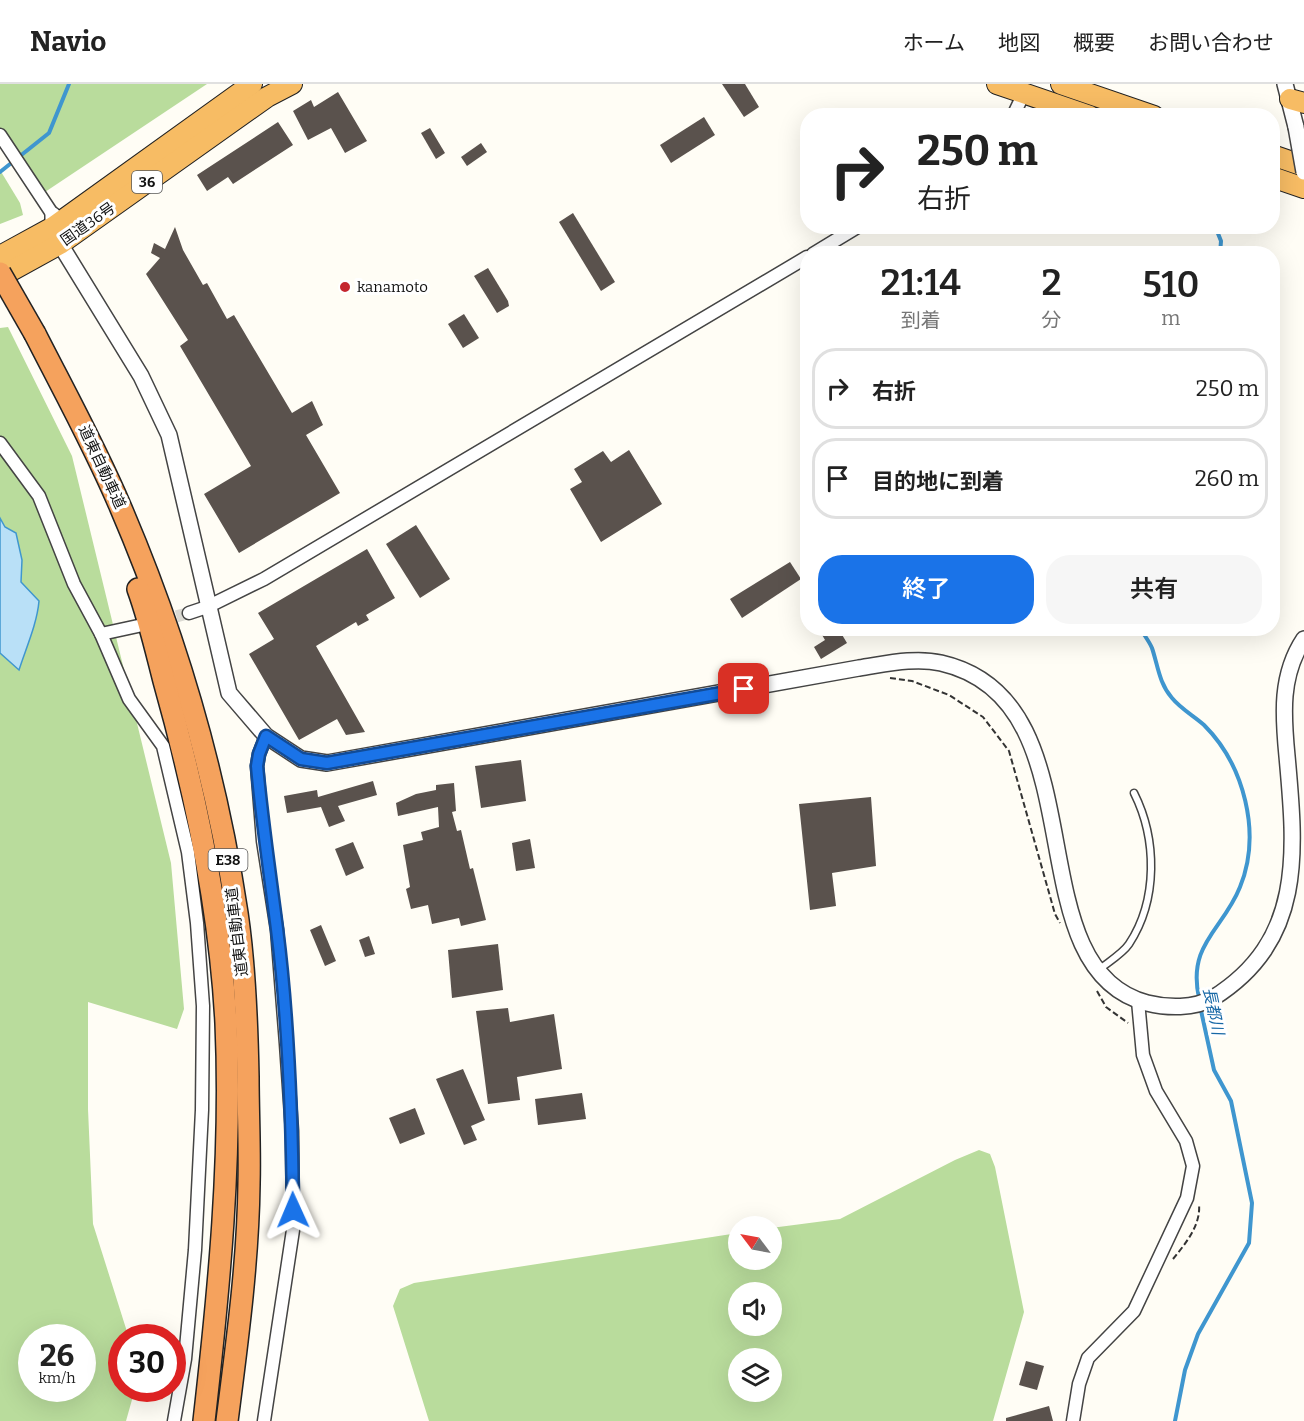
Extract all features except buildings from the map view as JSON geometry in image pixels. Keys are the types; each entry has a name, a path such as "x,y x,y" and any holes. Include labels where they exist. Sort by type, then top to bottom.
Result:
{"highway":[{"name":"国道36号","path":"0,277 55,229 252,84"},
{"name":"国道36号","path":"0,256 55,229 267,96 292,84"},
{"path":"997,84 1067,108"},
{"path":"1061,84 1131,108"},
{"path":"1280,158 1304,166"},
{"path":"1280,180 1304,188"},
{"name":"道東自動車道","path":"0,273 85,430 121,507 153,591 194,711 222,825 237,915 247,1019 249,1186 237,1340 227,1421"},
{"name":"道東自動車道","path":"35,334 111,514 141,597 175,717 200,828 225,1023 225,1182 204,1421"}],"street":[{"path":"1017,108 1024,93"},
{"path":"1293,96 1304,172"},
{"path":"0,135 141,376 169,435 207,607 229,693 266,736 301,759 327,763 859,668 915,660 941,663 966,672 991,688 1016,714 1045,785 1072,917 1085,952 1098,971 1105,980 1138,1001 1157,1006 1179,1007 1206,1002 1239,982 1263,957 1285,916 1291,883 1292,841 1283,716 1285,686 1292,657 1304,639"},
{"path":"826,246 845,234"},
{"path":"189,613 207,607 264,579 800,261"},
{"path":"0,443 39,496 74,584 101,634 129,699 163,746 188,852 197,923 203,1006 202,1110 195,1250 185,1359 174,1421"},
{"path":"101,634 138,626"},
{"path":"264,1421 294,1230 292,1131 277,930 263,841 257,766 266,736"},
{"path":"1073,1421 1079,1384 1088,1358 1134,1311 1187,1198 1193,1166 1186,1141 1156,1091 1143,1055 1138,1001"}],"lane":[{"path":"1098,971 1129,945 1146,908 1153,863 1143,812 1134,793"}],"path":[{"path":"884,677 912,681 949,695 983,717 1009,751 1055,914 1060,924"},
{"path":"1095,986 1106,1007 1131,1025"},
{"path":"1172,1260 1185,1244 1200,1216 1199,1196"}],"green space":[{"path":"0,84 207,84 36,198 0,134"},
{"path":"0,170 20,203 23,215 0,224"},
{"path":"8,327 72,456 171,863 184,1009 177,1029 88,1002 88,1109 93,1224 125,1324 108,1324 108,1402 131,1402 126,1421 0,1421 0,328"},
{"path":"979,1150 990,1154 995,1167 1024,1312 993,1421 429,1421 393,1306 400,1289 414,1283 728,1235 728,1270 782,1270 782,1227 840,1219 955,1160"}],"water":[{"path":"0,518 5,527 16,533 22,560 21,582 39,601 34,627 19,670 0,653"}],"waterway":[{"path":"0,172 49,133 69,84"},
{"name":"長都川","path":"1218,234 1221,246"},
{"name":"長都川","path":"1145,636 1152,648 1162,680 1172,698 1204,725 1230,760 1239,780 1249,823 1249,845 1240,887 1202,950 1197,979 1199,998"},
{"name":"長都川","path":"1175,1421 1185,1370 1198,1334 1249,1243 1252,1203 1231,1101 1214,1070 1200,1006"}],"tunnel":[{"path":"159,621 189,613"}],"place":[{"name":"kanamoto","path":"345,287"}],"route":[{"path":"293,1210 292,1131 277,930 263,841 257,766 266,736 301,759 327,763 744,689"}]}
